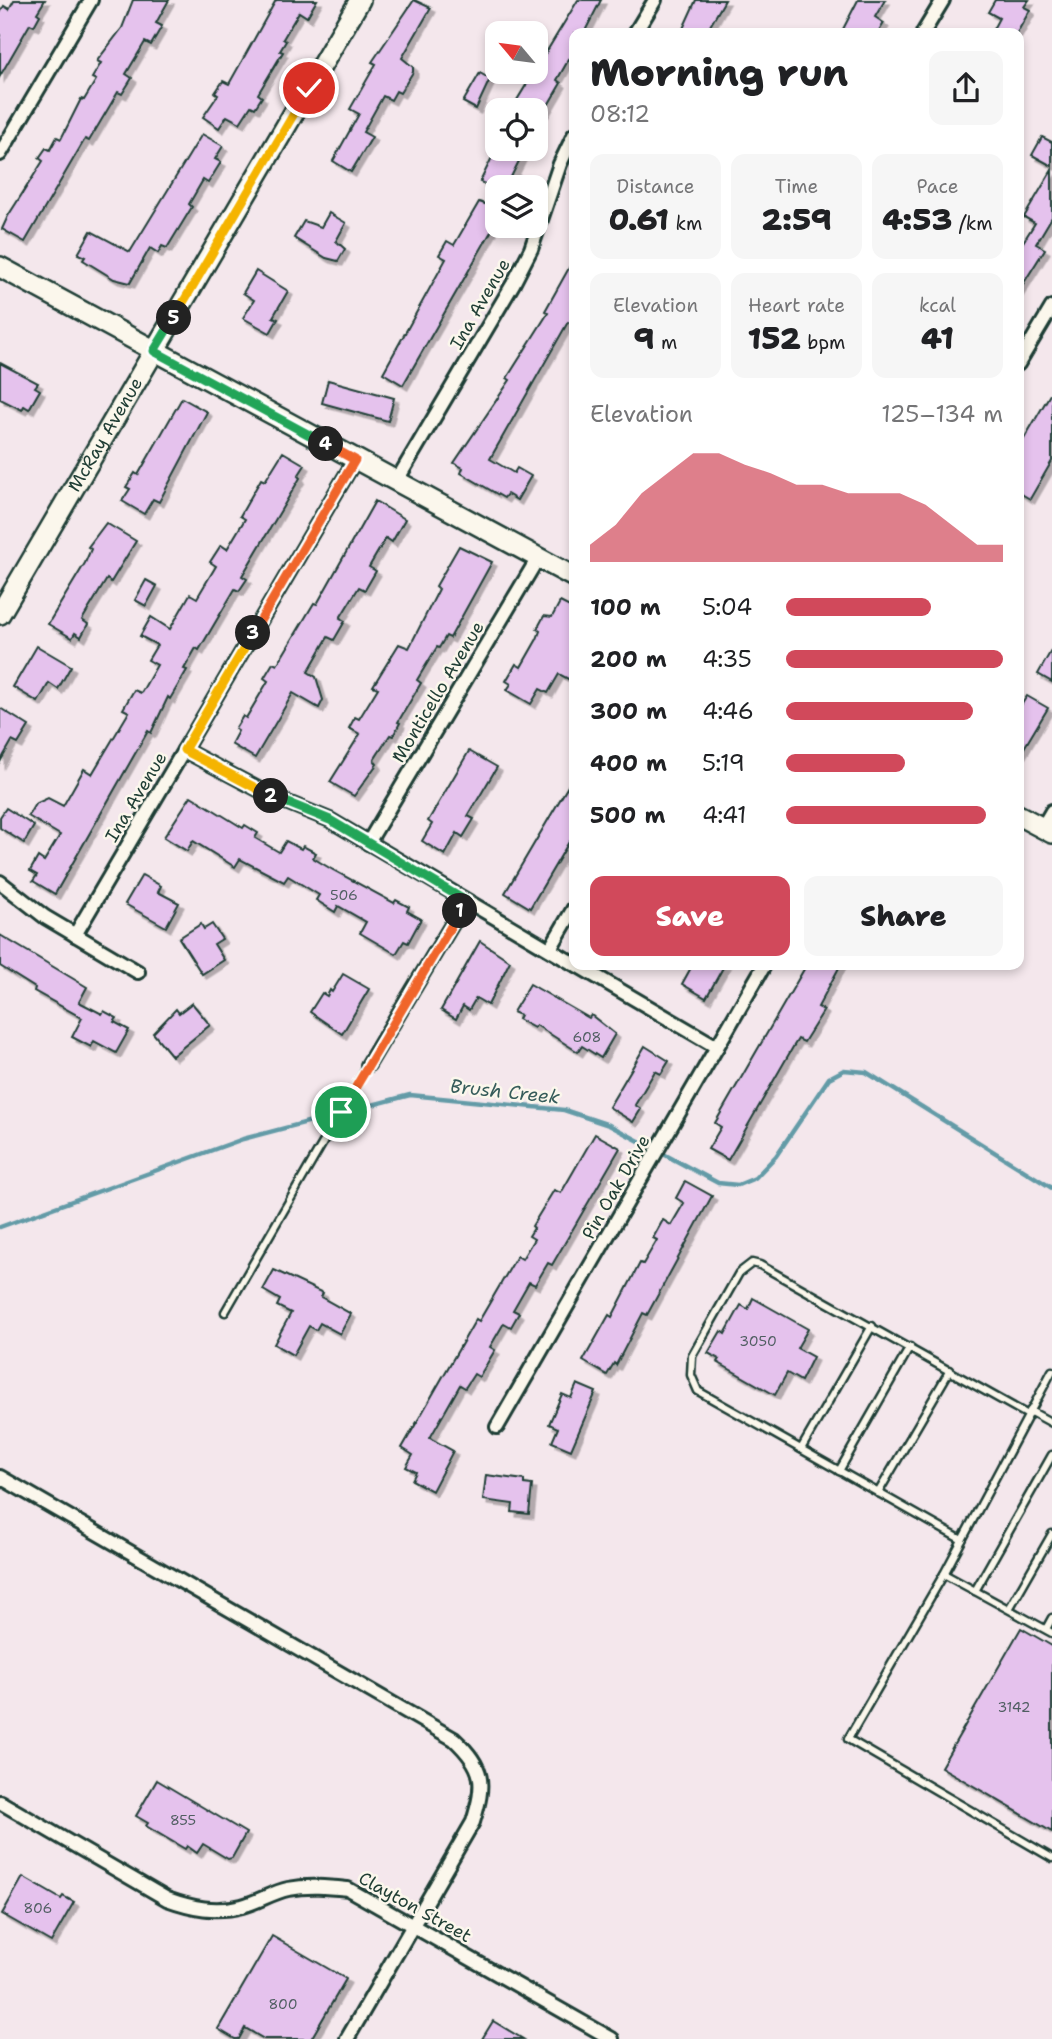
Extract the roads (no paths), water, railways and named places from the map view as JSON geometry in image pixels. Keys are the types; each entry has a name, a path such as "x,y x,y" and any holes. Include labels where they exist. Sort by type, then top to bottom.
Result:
{"street":[{"path":"0,154 91,0"},
{"name":"McRay Avenue","path":"0,614 360,0"},
{"path":"638,28 654,0"},
{"path":"926,28 943,0"},
{"name":"Ina Avenue","path":"396,482 531,249 559,164 569,145"},
{"path":"0,267 569,574"},
{"path":"1024,354 1052,307"},
{"name":"Ina Avenue","path":"75,934 355,460"},
{"name":"Monticello Avenue","path":"368,844 538,558"},
{"path":"184,750 262,792 330,820 569,961"},
{"path":"1024,817 1049,824"},
{"path":"0,882 34,909 138,972"},
{"path":"368,1065 466,901"},
{"path":"550,949 569,917"},
{"path":"584,970 718,1047"},
{"name":"Pin Oak Drive","path":"497,1427 762,970"},
{"path":"0,1477 454,1740 471,1755 481,1775 482,1794 473,1822 347,2039"},
{"name":"Clayton Street","path":"0,1802 167,1899 190,1907 214,1910 242,1906 286,1889 316,1886 348,1889 612,2039"}],"lane":[{"path":"225,1312 368,1065"},
{"path":"962,1540 698,1391 690,1366 692,1356 739,1273 752,1264 760,1265 1029,1413 1052,1423"},
{"path":"801,1449 872,1326"},
{"path":"839,1471 910,1347"},
{"path":"878,1493 950,1370"},
{"path":"1051,1374 944,1574 848,1739 1052,1858"},
{"path":"975,1591 1052,1455"},
{"path":"1009,1609 1052,1534"},
{"path":"944,1574 1049,1631 1052,1618"}],"waterway":[{"name":"Brush Creek","path":"0,1227 243,1139 410,1095 564,1110 609,1125 718,1183 738,1185 755,1178 776,1156 829,1078 844,1070 866,1072 1052,1188"}]}
